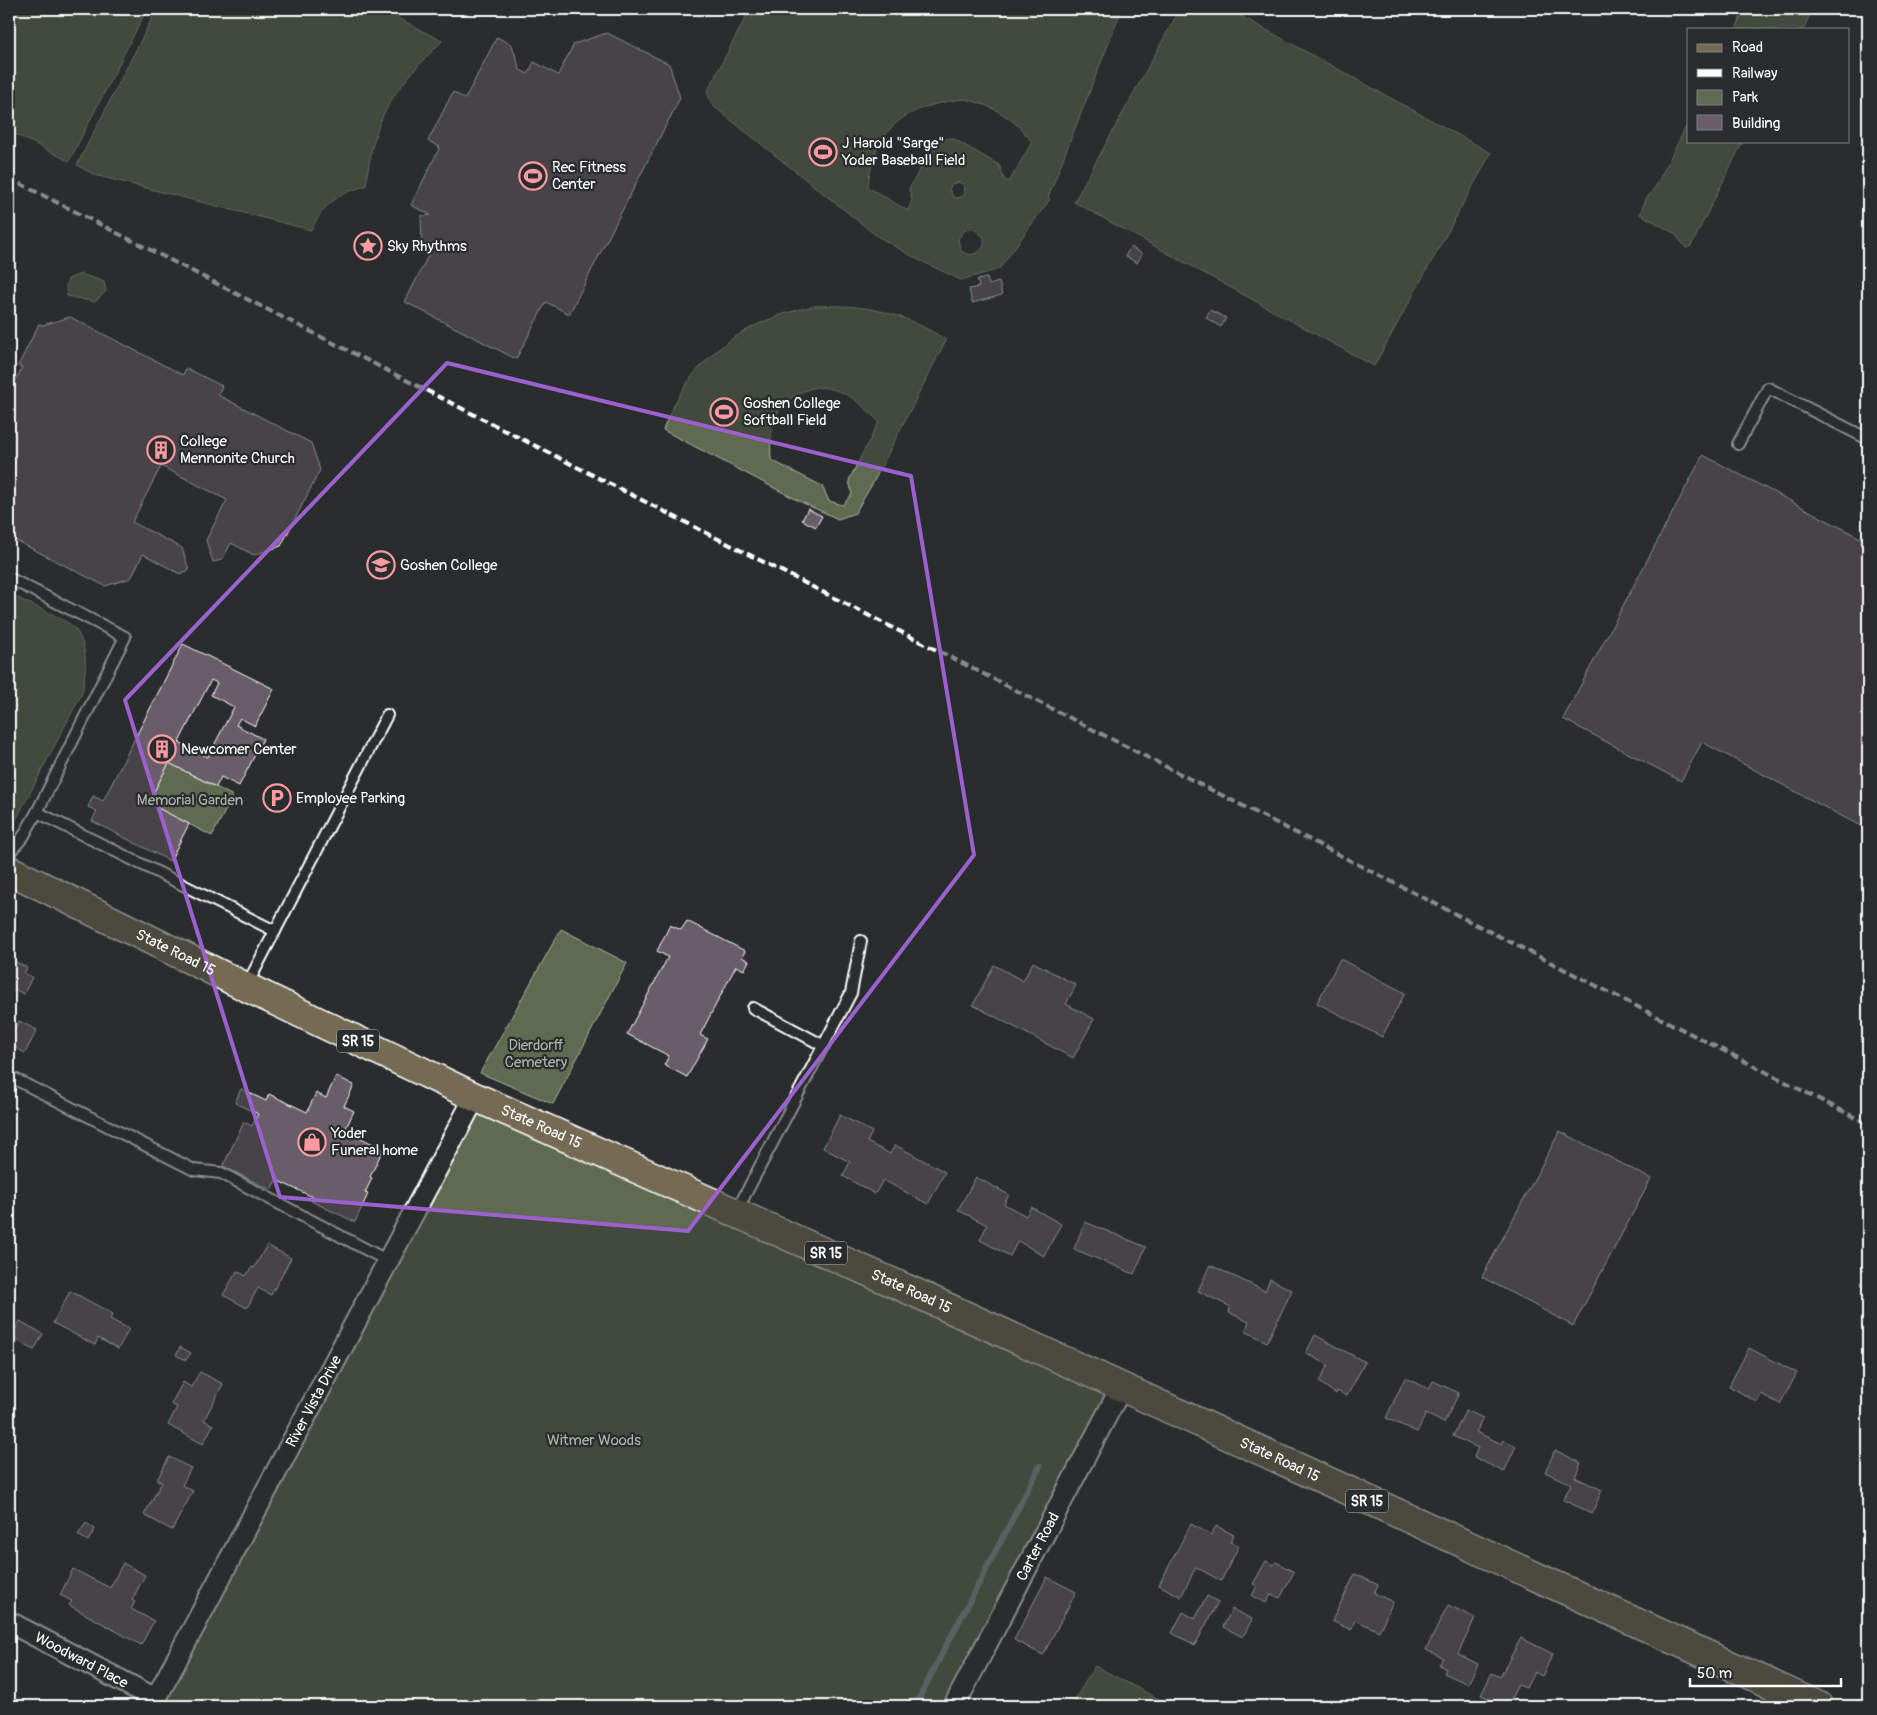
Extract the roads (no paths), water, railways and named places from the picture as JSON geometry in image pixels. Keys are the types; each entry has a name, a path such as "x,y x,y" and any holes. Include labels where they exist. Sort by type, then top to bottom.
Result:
{"main road":[{"name":"State Road 15","path":"9,870 475,1097 735,1212 1819,1706"}],"street":[{"name":"River Vista Drive","path":"154,1703 475,1097"},
{"name":"Carter Road","path":"954,1706 1121,1388"},
{"name":"Woodward Place","path":"9,1622 154,1703"}],"lane":[{"path":"1738,444 1768,388 1868,439"},
{"path":"9,578 125,637 37,812 23,837 9,853"},
{"path":"246,987 387,715"},
{"path":"37,812 275,931"},
{"path":"735,1212 851,993 861,941"},
{"path":"753,1008 824,1046"},
{"path":"9,1076 194,1170 221,1174 388,1261"}],"waterway":[{"path":"915,1706 1040,1466"}],"railway":[{"path":"9,178 1868,1124"}],"place":[{"name":"J Harold \"Sarge\" Yoder Baseball Field","path":"823,152"},
{"name":"Rec Fitness Center","path":"533,176"},
{"name":"Sky Rhythms","path":"368,246"},
{"name":"Goshen College Softball Field","path":"724,412"},
{"name":"College Mennonite Church","path":"161,450"},
{"name":"Goshen College","path":"381,565"},
{"name":"Newcomer Center","path":"162,749"},
{"name":"Employee Parking","path":"277,798"},
{"name":"Yoder Funeral home","path":"312,1142"}],"park label":[{"name":"Memorial Garden","path":"190,800"},
{"name":"Dierdorff Cemetery","path":"536,1054"},
{"name":"Witmer Woods","path":"594,1440"}]}
